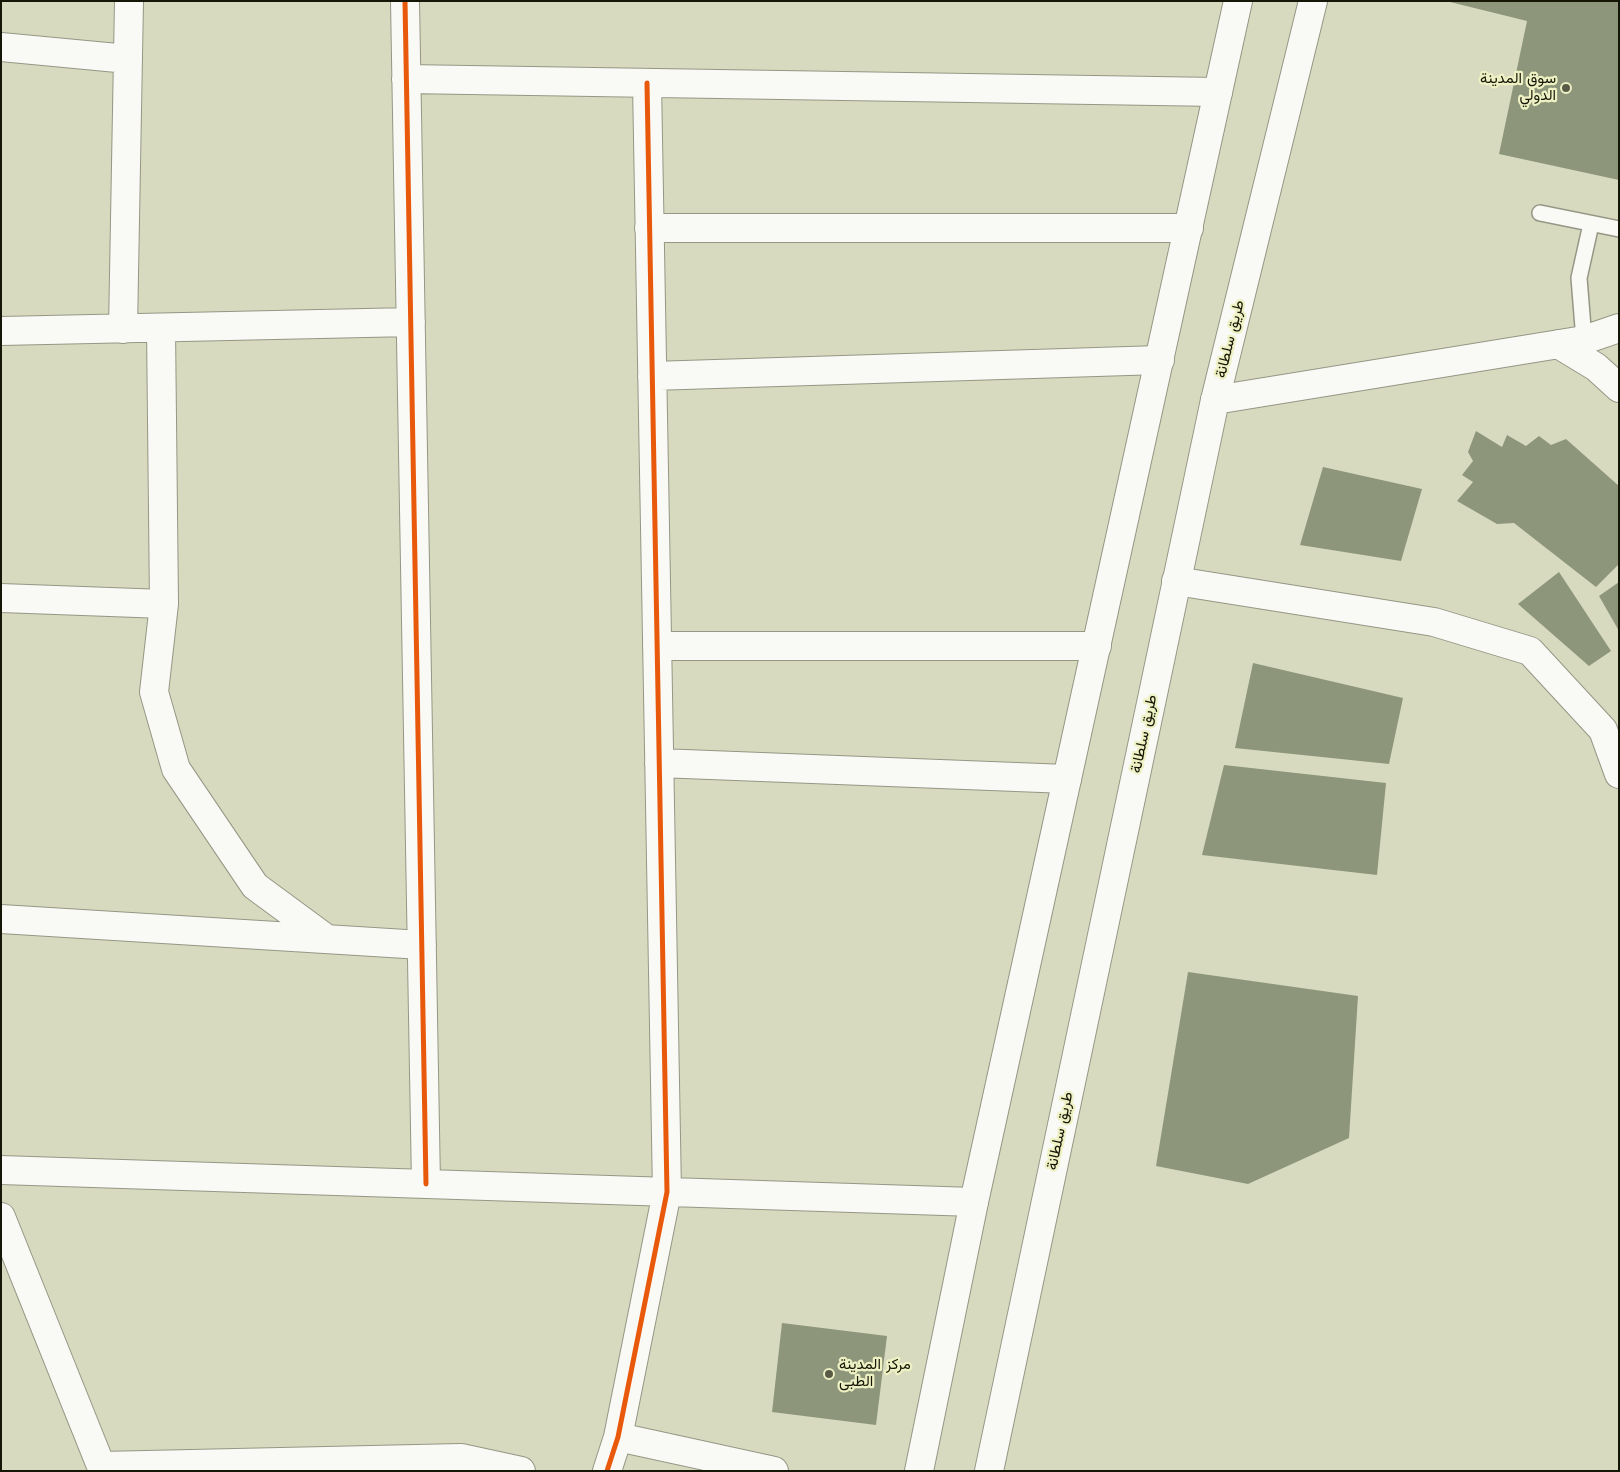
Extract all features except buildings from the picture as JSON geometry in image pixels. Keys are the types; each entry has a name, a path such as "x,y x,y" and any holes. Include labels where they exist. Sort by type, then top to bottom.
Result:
{"street":[{"path":"123,329 129,1"},
{"path":"404,1 426,1184"},
{"path":"919,1471 974,1202 1238,1"},
{"name":"طريق سلطانة","path":"989,1471 1215,400 1313,1"},
{"path":"1,47 128,59"},
{"path":"406,79 1218,92"},
{"path":"607,1471 618,1437 667,1192 647,83"},
{"path":"649,228 1189,228"},
{"path":"1,331 411,322"},
{"path":"161,328 164,604 154,692 176,769 255,886 328,939"},
{"path":"1215,400 1571,342 1619,328"},
{"path":"1571,342 1619,388"},
{"path":"652,376 1160,360"},
{"path":"1176,580 1434,622 1530,651 1611,724 1619,774"},
{"path":"1,598 164,604"},
{"path":"657,646 1097,646"},
{"path":"659,763 1068,779"},
{"path":"1,919 422,945"},
{"path":"1,1170 974,1202"},
{"path":"1,1217 102,1468 461,1458 477,1466 520,1471"},
{"path":"618,1437 774,1471"}],"lane":[{"path":"1540,213 1619,229"},
{"path":"1571,342 1579,278 1591,224"}],"cycle path":[{"path":"405,1 426,1184"},
{"path":"607,1471 618,1437 667,1192 647,83"}],"place":[{"name":"سوق المدينة الدولي","path":"1566,88"},
{"name":"مرکز المدینة الطبی","path":"829,1374"}]}
